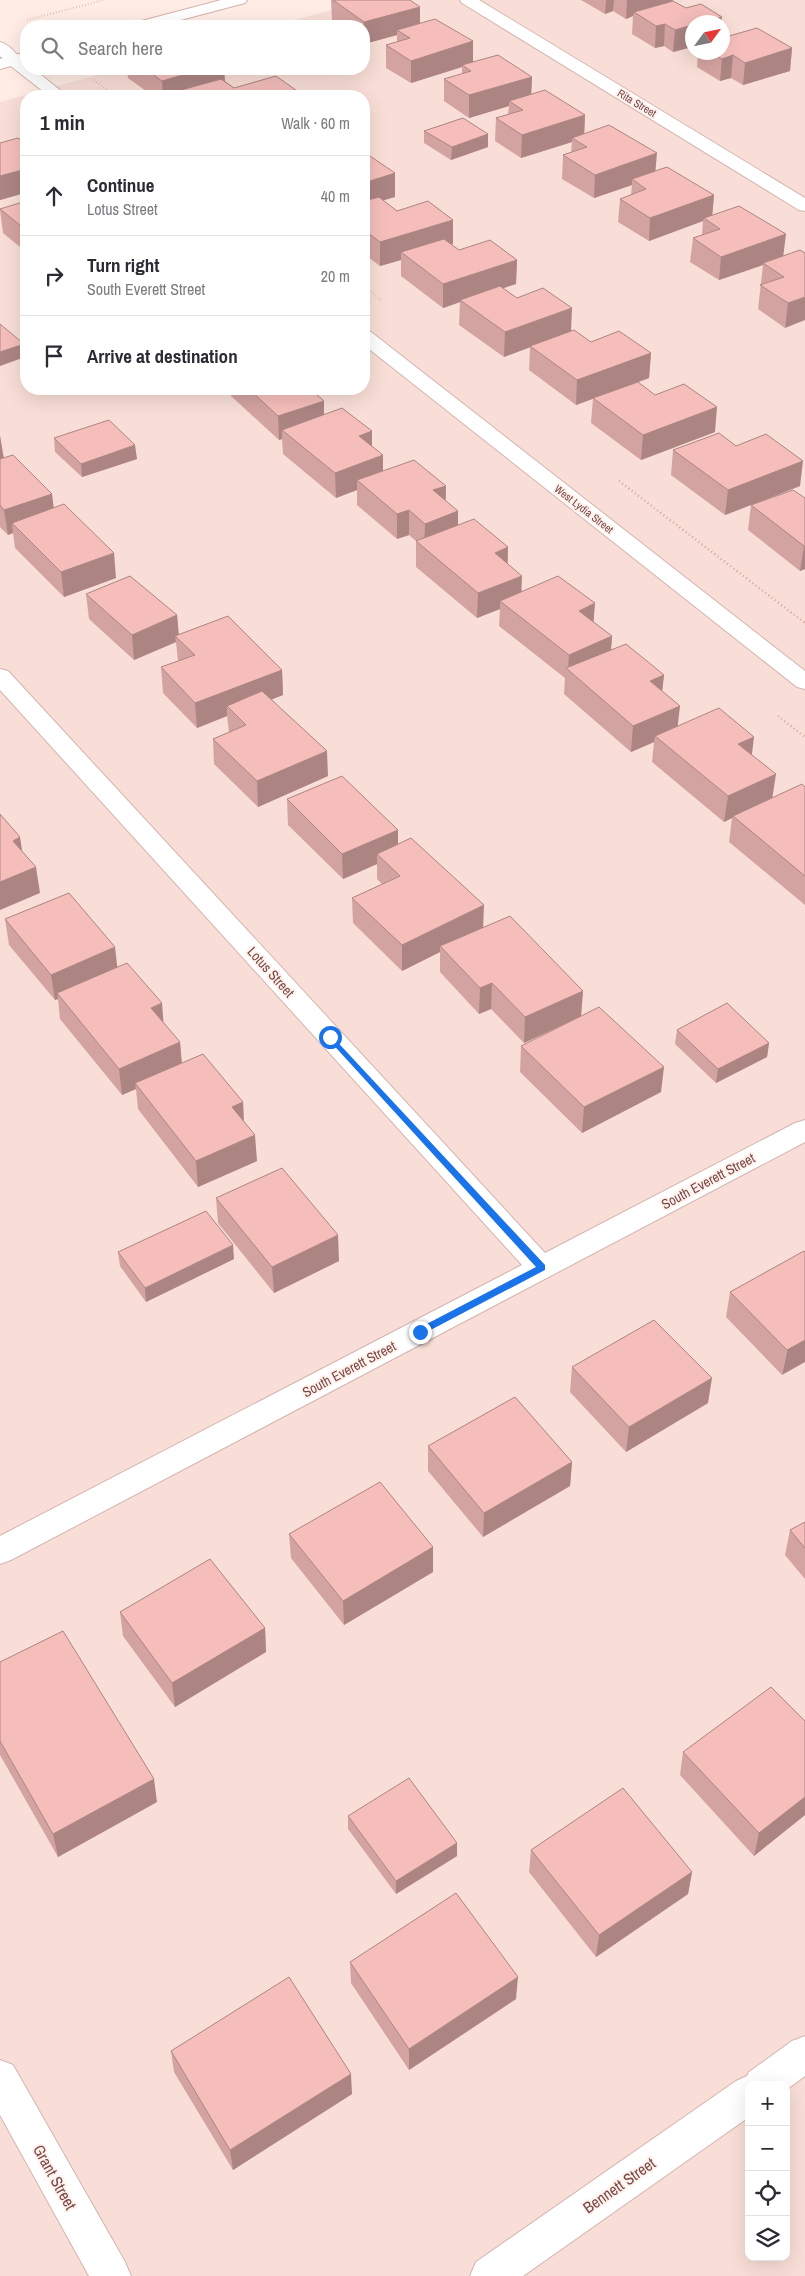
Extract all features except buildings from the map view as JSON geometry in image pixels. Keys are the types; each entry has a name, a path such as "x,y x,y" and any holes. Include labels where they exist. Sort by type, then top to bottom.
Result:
{"street":[{"path":"163,20 239,0"},
{"name":"Rita Street","path":"468,0 805,206"},
{"path":"0,48 13,60"},
{"path":"32,75 51,90"},
{"name":"West Lydia Street","path":"370,341 805,682"},
{"name":"Lotus Street","path":"0,676 542,1268"},
{"name":"South Everett Street","path":"0,1551 805,1130"},
{"path":"768,2081 805,2054"},
{"name":"Grant Street","path":"0,2078 111,2276"},
{"name":"Bennett Street","path":"490,2276 745,2097"}],"path":[{"path":"30,20 104,0"},
{"path":"89,76 107,90"}],"shaded area":[{"path":"368,0 805,0 805,2276 0,2276 0,102 20,96 20,395 370,395 370,90 43,90 97,75 370,75 370,20 295,20"}],"route":[{"path":"330,1037 542,1268 420,1332"}]}
